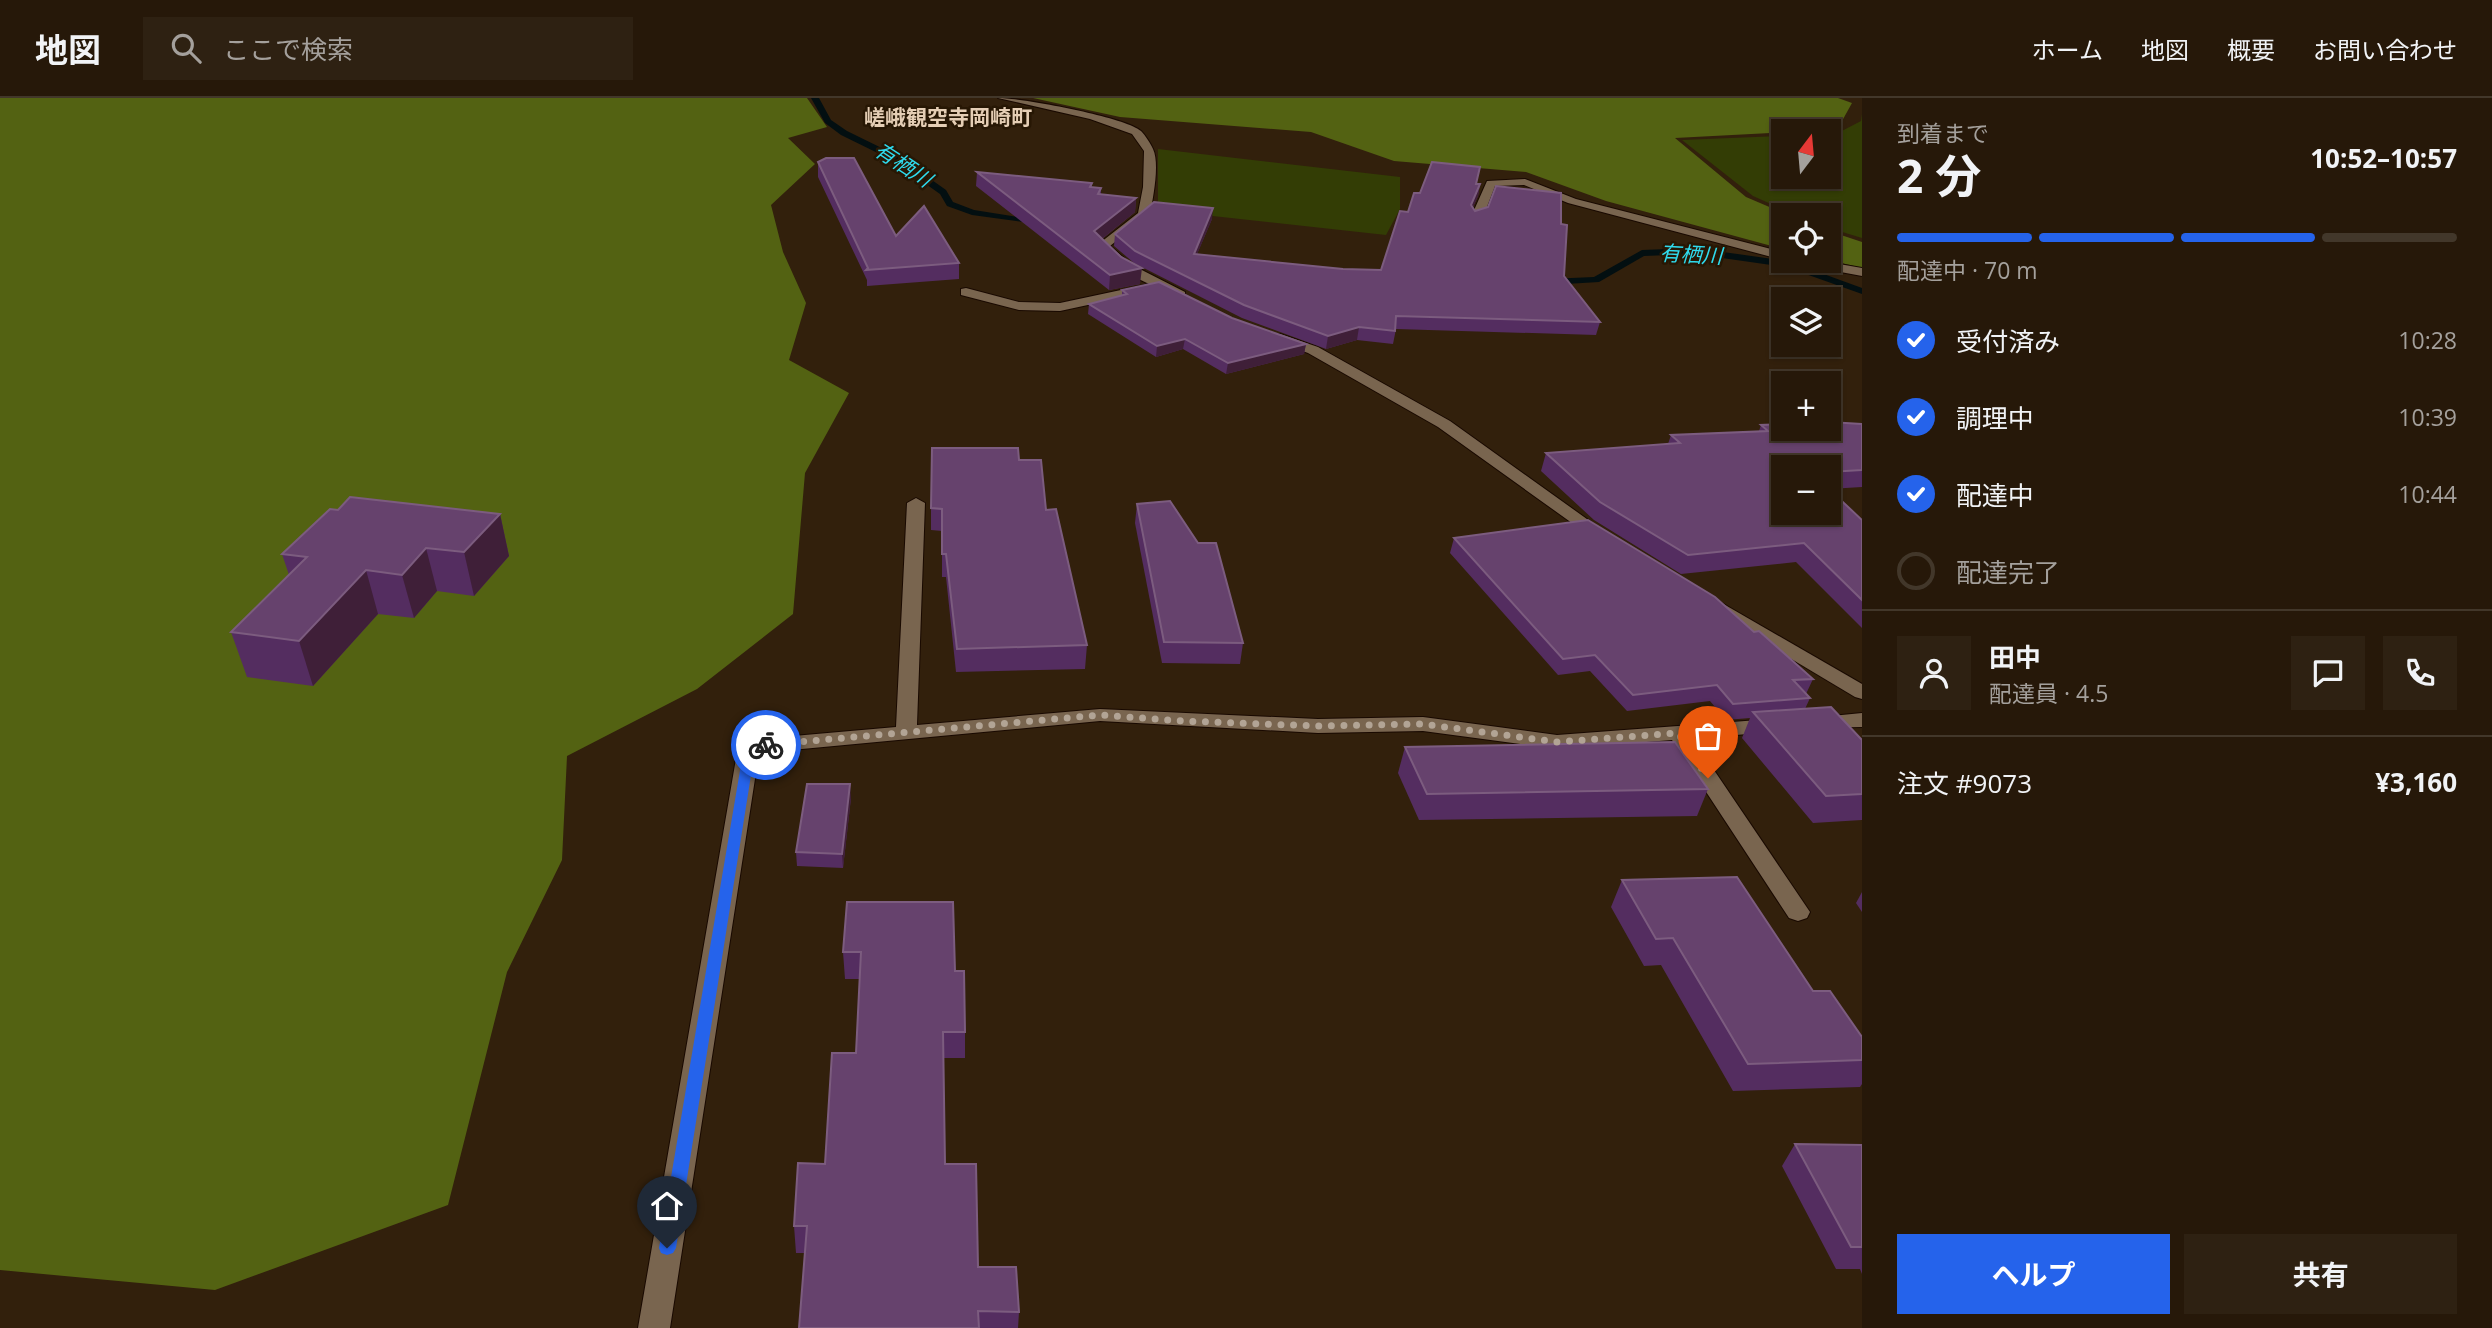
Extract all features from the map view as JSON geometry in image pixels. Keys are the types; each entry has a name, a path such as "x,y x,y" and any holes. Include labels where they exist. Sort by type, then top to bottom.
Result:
{"street":[{"path":"1003,98 1093,117 1136,132 1149,151 1149,187 1144,214 1102,246 1127,268 1193,302"},
{"path":"1477,217 1491,183 1525,182 1572,201 1771,254"},
{"path":"1841,268 1862,272"},
{"path":"966,292 1019,306 1060,307 1160,286"},
{"path":"1262,332 1313,350 1444,424 1621,549"},
{"path":"906,732 916,503"},
{"path":"1701,597 1862,694"},
{"path":"654,1328 750,747 1100,715 1318,726 1423,724 1557,742 1862,720"},
{"path":"1678,733 1798,912"}],"green space":[{"path":"0,98 807,98 827,127 788,138 815,164 771,205 783,252 806,303 789,360 849,393 805,473 793,614 697,689 567,756 562,860 507,972 448,1205 215,1290 0,1270"},
{"path":"1033,98 1838,98 1852,103 1841,121 1841,119 1771,119 1771,133 1675,138 1746,197 1771,208 1771,246 1606,201 1526,172 1394,161 1311,132 1120,117"},
{"path":"1862,114 1862,238 1841,232 1841,203 1771,204 1753,196 1682,140 1771,136 1771,189 1841,189 1841,131 1861,121"},
{"path":"1158,149 1400,177 1400,209 1386,235 1158,210"},
{"path":"1841,235 1862,242 1862,268 1841,263"}],"building":[{"path":"826,158 854,158 896,236 924,206 959,263 866,270 868,268 818,162"},
{"path":"1432,162 1480,167 1476,184 1480,184 1471,205 1475,211 1488,207 1496,186 1561,193 1561,224 1567,225 1564,276 1600,322 1396,316 1395,331 1359,327 1328,336 1244,305 1135,251 1115,234 1154,202 1213,208 1194,254 1343,269 1381,270 1400,211 1408,212 1414,193 1420,193"},
{"path":"977,172 1092,183 1090,187 1101,188 1098,194 1136,198 1094,231 1121,257 1142,268 1110,275"},
{"path":"1159,282 1232,318 1306,344 1228,363 1185,339 1157,346 1089,304 1127,294 1122,290"},
{"path":"1841,423 1862,424 1862,470 1841,471 1841,455 1771,455 1771,525 1841,525 1841,500 1862,520 1862,600 1804,543 1688,555 1600,502 1546,453 1680,443 1671,435 1768,431 1761,425 1771,425 1771,441 1841,441"},
{"path":"932,448 1018,448 1019,460 1041,460 1046,510 1056,509 1087,645 957,649 946,554 942,554 942,509 931,508"},
{"path":"350,497 500,514 464,552 426,548 402,575 366,570 299,641 231,632 307,557 282,554 330,509 338,510"},
{"path":"1170,501 1198,543 1216,543 1243,643 1164,642 1137,504"},
{"path":"1588,520 1715,597 1754,632 1759,631 1813,679 1793,680 1810,698 1733,704 1717,685 1633,695 1595,655 1563,659 1454,538"},
{"path":"1831,707 1862,740 1862,794 1826,796 1753,712"},
{"path":"1675,742 1708,789 1427,794 1405,747"},
{"path":"807,784 850,784 842,854 796,852"},
{"path":"1737,877 1813,991 1830,991 1862,1037 1862,1060 1748,1064 1673,938 1656,939 1622,880"},
{"path":"847,902 953,902 955,971 964,971 965,1032 943,1032 945,1164 976,1164 978,1267 1016,1267 1019,1312 978,1311 979,1328 799,1328 807,1226 794,1226 798,1163 825,1164 832,1053 856,1053 861,952 843,952"},
{"path":"1795,1144 1862,1145 1862,1247 1851,1247"}],"waterway":[{"name":"有栖川","path":"815,98 828,121 844,133 895,158 943,192 950,204 972,212 1039,221"},
{"name":"有栖川","path":"1549,282 1596,280 1642,253 1694,251 1788,264 1862,291"}],"way so far":[{"path":"766,745 1100,715 1318,726 1423,724 1557,742 1678,733 1708,778"}],"district":[{"name":"嵯峨観空寺岡崎町","path":"948,118"}],"route":[{"path":"667,1248 750,747 766,745"}]}
